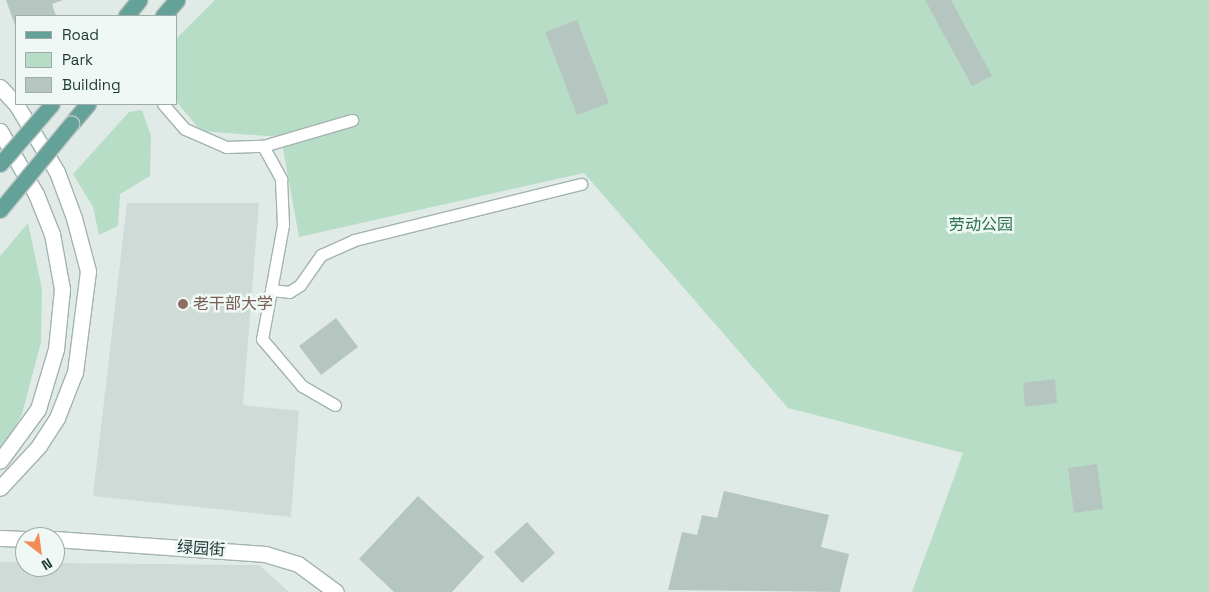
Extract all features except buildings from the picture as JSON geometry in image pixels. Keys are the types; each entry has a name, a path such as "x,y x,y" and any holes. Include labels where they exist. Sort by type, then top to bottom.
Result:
{"main road":[{"path":"127,15 139,0"},
{"path":"164,15 177,0"},
{"path":"0,87 15,103"},
{"path":"5,483 39,446 57,418 75,372 88,271 74,218 57,172 17,105"},
{"path":"0,164 51,105"},
{"path":"0,210 87,105"},
{"path":"0,131 36,194 52,234 62,289 56,349 38,409 0,462"},
{"path":"0,538 15,539"},
{"name":"绿园街","path":"65,541 265,554 298,564 336,592"}],"lane":[{"path":"164,105 185,128 226,147 263,146 352,120"},
{"path":"263,146 281,179 283,225 262,339 302,386 335,405"},
{"path":"271,290 289,292 300,285 321,255 354,240 580,184"}],"shaded area":[{"name":"老干部大学","path":"127,203 259,203 243,405 299,411 291,517 93,496"},
{"path":"0,562 15,562 15,577 65,577 65,563 259,565 289,592 0,592"}],"green space":[{"name":"劳动公园","path":"215,0 1209,0 1209,592 912,592 963,453 788,408 584,173 299,237 281,137 201,131 178,103 178,37"},
{"path":"142,110 151,136 150,176 120,194 118,226 99,235 93,207 73,174 129,112"},
{"path":"28,223 42,289 41,342 22,414 0,455 0,256"}],"place":[{"name":"老干部大学","path":"183,304"}]}
